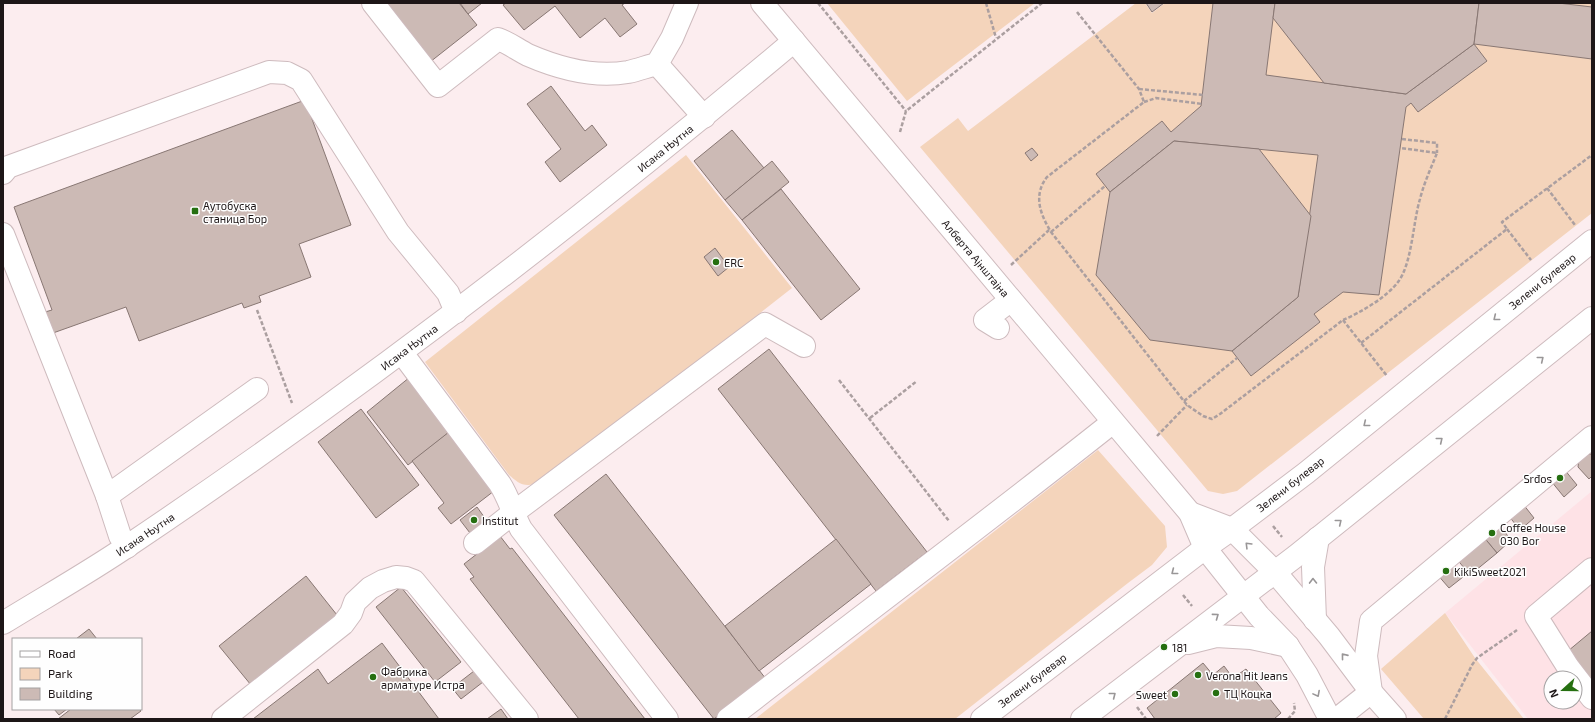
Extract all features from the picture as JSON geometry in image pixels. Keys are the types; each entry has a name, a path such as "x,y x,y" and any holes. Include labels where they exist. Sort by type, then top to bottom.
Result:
{"street":[{"path":"373,3 438,86 498,39 550,64 592,73 628,72 658,64 672,38 687,3"},
{"name":"Алберта Ајнштајна","path":"762,3 1190,513"},
{"name":"Исака Њутна","path":"3,623 127,547 301,426 402,353 659,153 794,41"},
{"path":"658,64 704,117"},
{"path":"3,173 8,167 269,72 287,73 300,80 398,232 448,293 456,312"},
{"path":"3,234 107,496 120,536 127,547"},
{"name":"Зелени булевар","path":"982,719 1205,548 1306,473 1585,235"},
{"path":"998,328 985,320 1011,300"},
{"path":"1082,719 1275,572 1592,318"},
{"path":"475,543 765,324 804,346"},
{"path":"402,353 500,484 508,497 513,513 521,529 667,719"},
{"path":"107,496 257,389"},
{"path":"728,719 1020,496 1113,422"},
{"path":"1371,692 1366,656 1372,621 1592,437"},
{"path":"1190,513 1232,529 1275,572 1329,636 1371,692 1395,719"},
{"path":"1190,513 1205,548 1259,616 1288,646 1307,675 1330,719"},
{"path":"1315,620 1313,567 1318,538"},
{"path":"1592,569 1536,616 1568,667 1592,698"},
{"path":"223,719 342,624 351,614 355,602 370,588 383,581 396,577 406,578 414,582 527,719"},
{"path":"1179,645 1216,636 1252,638 1288,646"},
{"path":"1337,719 1371,692"}],"path":[{"path":"818,3 906,111 1042,3"},
{"path":"986,3 996,38"},
{"path":"1077,12 1139,89 1144,102"},
{"path":"1139,89 1203,95"},
{"path":"1202,104 1156,98 1144,102 1047,177 1039,192 1039,201 1043,219 1050,231 1184,402 1203,416 1212,419 1343,320 1362,311 1380,299 1398,282 1407,264 1420,199 1436,153 1437,143 1402,139"},
{"path":"1401,148 1436,153"},
{"path":"1535,265 1502,222 1592,155"},
{"path":"1011,300 1006,269 1017,258 1105,186"},
{"path":"1547,188 1585,235"},
{"path":"1362,343 1507,230"},
{"path":"257,310 301,426"},
{"path":"1343,320 1389,378"},
{"path":"1184,402 1237,358"},
{"path":"839,380 963,539"},
{"path":"870,418 917,381"},
{"path":"1168,423 1187,405"},
{"path":"1445,719 1472,665 1478,658 1536,616"},
{"path":"1135,703 1146,719"}],"shaded area":[{"path":"1592,491 1592,719 1528,719 1445,613"}],"green space":[{"path":"827,3 1035,3 907,101"},
{"path":"1136,3 1145,3 1152,13 1165,3 1592,3 1592,213 1237,491 1223,494 1208,491 920,147 958,118 968,131"},
{"path":"686,155 792,288 589,447 586,444 548,475 533,484 525,485 520,483 509,475 425,362"},
{"path":"1098,450 1165,526 1167,547 1152,565 955,719 755,719"},
{"path":"1445,613 1475,658 1524,719 1424,719 1381,669"}],"building":[{"path":"384,3 459,3 477,25 430,62"},
{"path":"460,3 482,3 468,14"},
{"path":"506,3 625,3 622,5 637,24 620,37 605,18 580,38 555,6 524,30 503,5"},
{"path":"1146,3 1164,3 1152,12"},
{"path":"1213,3 1275,3 1266,75 1406,94 1474,44 1487,61 1418,112 1411,103 1406,107 1379,295 1343,292 1314,314 1320,322 1251,376 1232,351 1298,297 1318,155 1174,141 1110,192 1096,174 1162,121 1171,132 1201,106"},
{"path":"1275,3 1479,3 1474,44 1406,94 1324,83 1273,18"},
{"path":"1479,3 1558,3 1592,7 1592,59 1474,44"},
{"path":"551,86 585,131 592,125 607,145 560,182 545,162 561,149 527,104"},
{"path":"305,100 351,225 299,244 311,277 259,296 261,302 244,308 242,303 139,341 126,307 53,333 45,312 52,310 14,207"},
{"path":"732,130 764,168 725,200 694,161"},
{"path":"1174,141 1259,149 1311,216 1298,297 1232,351 1150,340 1096,275 1110,192"},
{"path":"1032,148 1038,155 1031,161 1025,153"},
{"path":"772,161 789,182 742,220 725,200"},
{"path":"781,189 860,289 821,320 742,220"},
{"name":"ERC","path":"715,248 729,267 718,276 704,257"},
{"path":"769,349 927,552 876,591 718,389"},
{"path":"410,377 452,430 408,465 367,412"},
{"path":"361,409 419,485 376,518 318,442"},
{"path":"449,432 494,491 451,524 438,508 444,503 412,461"},
{"path":"1584,454 1592,454 1592,476 1589,479 1578,467 1579,458"},
{"path":"1564,469 1577,485 1564,497 1551,481"},
{"path":"606,474 766,679 714,719 554,515"},
{"path":"1523,504 1534,518 1520,530 1508,515"},
{"name":"Institut","path":"477,507 487,521 470,533 460,520"},
{"path":"1497,522 1511,540 1497,553 1482,535"},
{"path":"1482,535 1497,553 1470,575 1455,557"},
{"path":"500,536 510,549 512,548 645,719 579,719 470,579 474,577 464,564"},
{"path":"836,539 871,584 759,671 725,626"},
{"path":"1451,561 1463,577 1449,588 1436,573"},
{"path":"306,576 337,615 251,685 219,646"},
{"path":"401,587 461,662 435,682 376,607"},
{"path":"89,629 96,638 77,638"},
{"path":"1592,631 1592,680 1568,651"},
{"name":"Фабрика арматуре Истра","path":"382,643 439,719 253,719 318,669 328,684"},
{"name":"ТЦ Коцка","path":"1203,663 1213,675 1224,666 1233,678 1246,669 1281,713 1274,719 1155,719 1147,708"},
{"path":"474,671 483,682 461,699 452,688"},
{"path":"501,709 508,719 487,719"},
{"path":"55,710 66,710 59,715"},
{"path":"70,710 141,711 130,719 58,719"}],"place":[{"name":"Аутобуска станица Бор","path":"195,211"},
{"name":"ERC","path":"716,262"},
{"name":"Srđos","path":"1560,478"},
{"name":"Institut","path":"474,520"},
{"name":"Coffee House 030 Bor","path":"1492,533"},
{"name":"KikiSweet2021","path":"1446,571"},
{"name":"181","path":"1164,647"},
{"name":"Verona Hit Jeans","path":"1198,675"},
{"name":"Фабрика арматуре Истра","path":"373,677"},
{"name":"ТЦ Коцка","path":"1216,693"},
{"name":"Sweet","path":"1175,694"}]}
